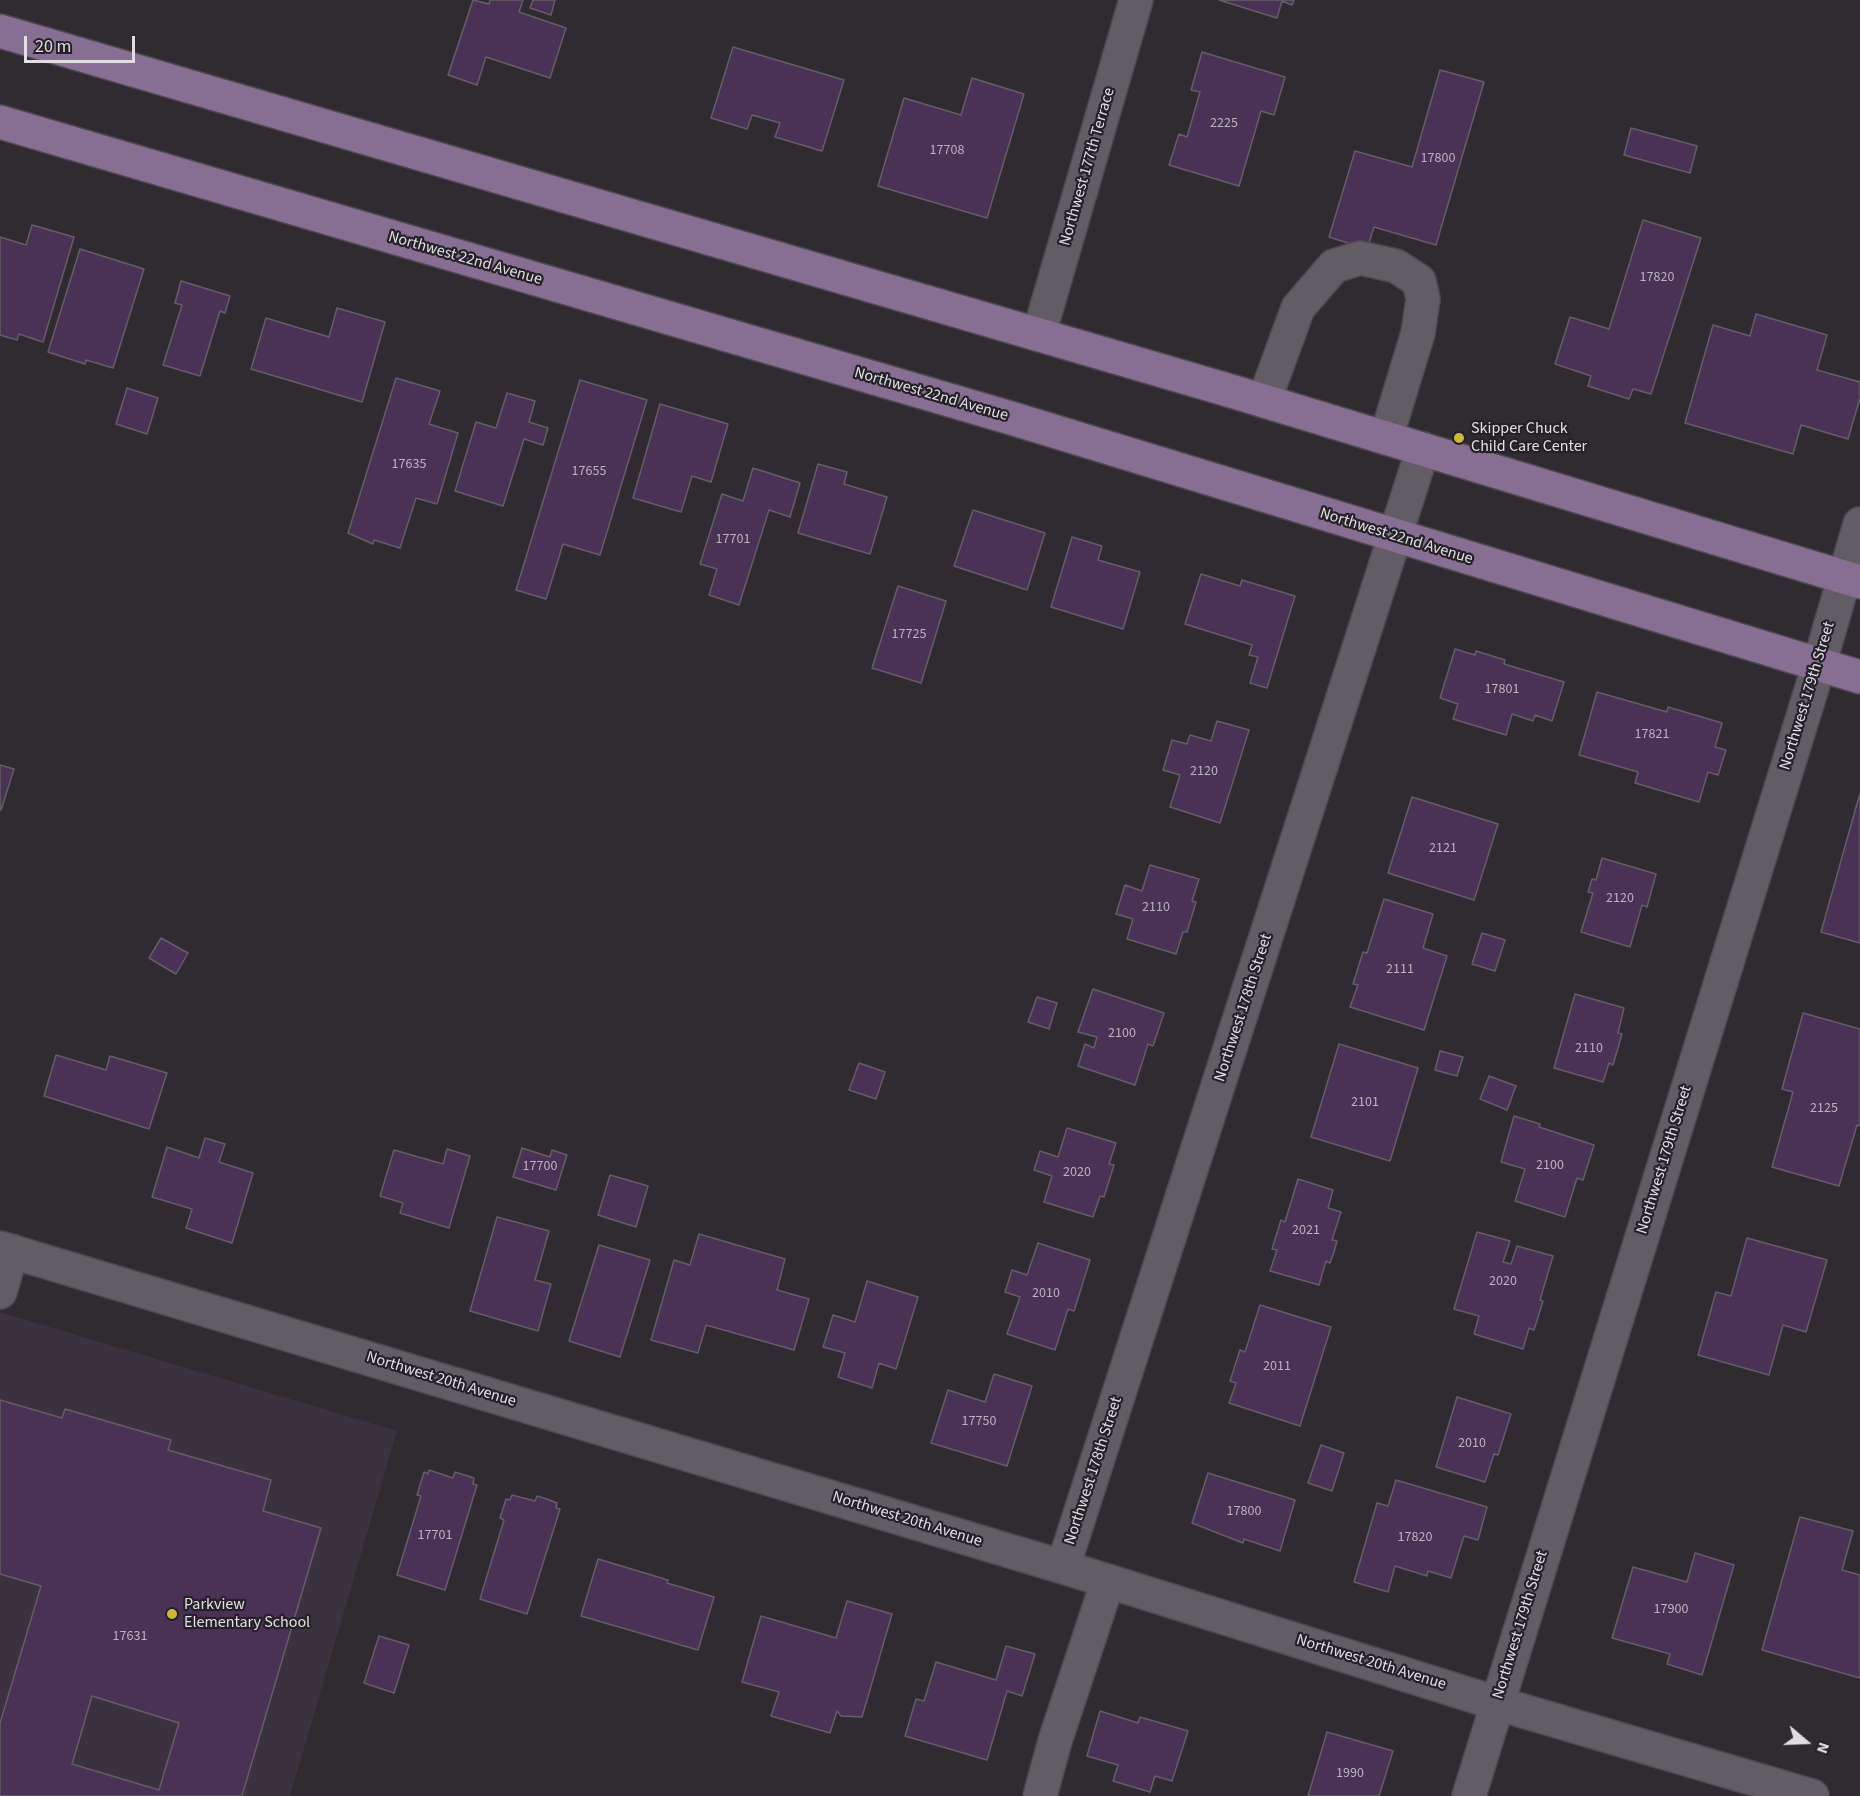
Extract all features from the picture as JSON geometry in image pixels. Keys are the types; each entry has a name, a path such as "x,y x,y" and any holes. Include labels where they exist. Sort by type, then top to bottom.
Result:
{"main road":[{"path":"0,31 1039,334 1852,580"},
{"name":"Northwest 22nd Avenue","path":"0,122 1014,419 1860,677"}],"street":[{"name":"Northwest 177th Terrace","path":"1039,334 1136,0"},
{"path":"1264,401 1298,309 1334,266 1360,258 1396,266 1419,281 1424,299 1418,333 1386,438"},
{"name":"Northwest 178th Street","path":"1064,1567 1423,450"},
{"name":"Northwest 179th Street","path":"1468,1796 1819,665 1852,580 1860,524"},
{"path":"0,1292 6,1250"},
{"name":"Northwest 20th Avenue","path":"6,1250 1064,1567 1496,1703 1812,1796"},
{"path":"1040,1796 1055,1741 1108,1581"}],"shaded area":[{"name":"Parkview Elementary School","path":"0,1312 397,1431 290,1796 0,1796"}],"building":[{"path":"473,0 489,4 490,0 523,0 519,12 566,28 550,78 486,57 477,85 448,75"},
{"path":"533,0 555,0 551,15 530,8"},
{"path":"1219,0 1294,0 1292,5 1282,1 1277,18"},
{"path":"733,47 844,80 822,151 775,137 780,123 752,115 747,129 711,118"},
{"path":"1202,52 1285,77 1274,115 1261,111 1239,186 1169,165 1179,134 1187,137 1200,92 1191,90"},
{"path":"1440,70 1484,82 1436,245 1374,227 1367,249 1329,237 1355,151 1412,167"},
{"path":"972,78 1024,94 987,218 878,186 904,98 961,115"},
{"path":"1631,128 1697,146 1690,173 1624,155"},
{"path":"1643,220 1701,238 1651,394 1633,389 1629,399 1588,386 1591,376 1555,364 1570,317 1609,329"},
{"path":"32,225 74,237 43,342 19,334 17,340 0,335 0,237 26,245"},
{"path":"80,249 144,269 113,368 86,360 85,364 48,352"},
{"path":"181,281 230,296 225,313 220,311 200,376 163,365 182,305 175,303"},
{"path":"337,308 385,322 362,402 251,369 266,318 329,337"},
{"path":"1756,314 1827,335 1817,370 1860,382 1860,398 1848,439 1801,425 1793,454 1685,423 1713,325 1750,336"},
{"path":"396,378 440,391 429,424 458,433 437,504 416,498 400,548 374,540 373,544 348,533"},
{"path":"580,380 647,400 600,555 563,544 546,599 516,590"},
{"path":"127,388 158,398 147,434 116,424"},
{"path":"507,393 535,401 529,422 548,428 543,445 524,439 503,506 455,491 476,422 496,428"},
{"path":"660,404 728,424 711,482 692,476 681,512 633,498"},
{"path":"818,464 847,472 844,484 887,497 870,554 798,533"},
{"path":"753,468 800,483 790,517 769,510 739,605 709,595 717,569 700,564 722,494 743,501"},
{"path":"973,510 1045,533 1027,590 954,566"},
{"path":"1072,537 1102,546 1098,560 1140,572 1123,629 1051,607"},
{"path":"1201,574 1240,586 1242,580 1295,596 1267,688 1250,683 1258,657 1249,655 1252,645 1185,624"},
{"path":"898,586 946,601 921,683 872,668"},
{"path":"1455,649 1475,655 1476,651 1505,660 1504,664 1564,682 1552,721 1535,715 1533,721 1512,714 1506,735 1453,719 1458,704 1440,698"},
{"path":"1597,692 1667,712 1668,707 1722,723 1715,747 1726,750 1718,775 1708,772 1699,802 1635,783 1638,772 1579,755"},
{"path":"1217,721 1249,730 1220,823 1170,807 1180,775 1163,770 1172,740 1187,744 1190,735 1211,741"},
{"path":"0,765 14,769 1,810 0,810"},
{"path":"1860,793 1860,943 1821,932"},
{"path":"1412,797 1498,824 1474,900 1388,873"},
{"path":"1602,858 1656,874 1647,907 1642,905 1630,947 1581,932 1593,893 1588,892 1592,879 1596,880"},
{"path":"1150,865 1199,879 1192,901 1196,902 1187,932 1183,932 1176,954 1127,939 1133,919 1116,914 1125,885 1142,891"},
{"path":"1384,899 1433,914 1423,948 1447,956 1424,1030 1350,1007 1358,985 1353,984 1363,952 1367,953"},
{"path":"1482,933 1505,940 1495,971 1472,964"},
{"path":"161,938 188,953 176,974 149,958"},
{"path":"1093,989 1164,1013 1153,1046 1148,1044 1135,1085 1078,1066 1085,1044 1094,1048 1097,1037 1078,1032"},
{"path":"1575,994 1624,1008 1618,1033 1622,1034 1613,1065 1609,1063 1603,1082 1554,1068"},
{"path":"1037,997 1057,1003 1049,1029 1028,1022"},
{"path":"1803,1013 1860,1029 1860,1126 1857,1125 1839,1186 1772,1167 1793,1092 1782,1089"},
{"path":"1339,1044 1418,1068 1390,1161 1311,1137"},
{"path":"1440,1051 1463,1057 1457,1076 1435,1070"},
{"path":"56,1055 106,1070 110,1056 167,1073 149,1129 44,1096"},
{"path":"859,1063 885,1072 876,1099 849,1090"},
{"path":"1489,1076 1516,1086 1507,1110 1480,1099"},
{"path":"1514,1116 1540,1124 1539,1127 1594,1145 1583,1180 1577,1178 1565,1217 1515,1201 1525,1169 1501,1162"},
{"path":"1067,1128 1116,1143 1109,1164 1114,1165 1104,1197 1100,1196 1093,1217 1044,1202 1052,1176 1034,1170 1040,1151 1058,1157"},
{"path":"205,1138 225,1144 219,1162 253,1173 232,1243 186,1228 192,1209 152,1197 167,1147 199,1158"},
{"path":"522,1148 550,1157 552,1150 567,1155 556,1190 513,1177"},
{"path":"447,1149 470,1156 449,1228 400,1213 403,1203 380,1196 394,1150 443,1164"},
{"path":"610,1175 648,1186 636,1227 598,1215"},
{"path":"1298,1179 1333,1190 1328,1208 1341,1212 1332,1240 1337,1241 1334,1252 1330,1263 1326,1261 1319,1285 1270,1271 1277,1250 1272,1249 1281,1220 1285,1222"},
{"path":"497,1217 549,1231 535,1280 551,1284 538,1331 470,1311"},
{"path":"1477,1232 1510,1241 1503,1262 1511,1264 1517,1246 1553,1256 1534,1330 1529,1328 1523,1349 1474,1334 1479,1316 1454,1309"},
{"path":"699,1234 785,1259 777,1290 809,1299 794,1350 706,1325 698,1353 651,1340 674,1260 690,1265"},
{"path":"1747,1238 1827,1260 1806,1332 1783,1325 1769,1375 1698,1355 1716,1292 1731,1296"},
{"path":"1038,1243 1090,1260 1074,1311 1068,1309 1055,1350 1007,1334 1020,1297 1005,1292 1012,1270 1027,1275"},
{"path":"599,1245 650,1260 620,1357 569,1341"},
{"path":"867,1281 918,1297 896,1369 879,1363 872,1388 838,1377 845,1353 823,1347 833,1315 855,1322"},
{"path":"1260,1305 1331,1327 1300,1426 1229,1403 1236,1383 1230,1381 1240,1350 1245,1352"},
{"path":"994,1374 1032,1386 1007,1466 931,1443 948,1390 985,1402"},
{"path":"1457,1397 1511,1414 1498,1455 1494,1454 1485,1482 1436,1467"},
{"name":"Parkview Elementary School","path":"0,1400 62,1418 65,1409 171,1440 168,1450 271,1480 263,1511 321,1528 242,1796 0,1796 0,1723 41,1586 0,1574","holes":["92,1696 179,1723 159,1790 72,1764"]},
{"path":"1321,1445 1344,1453 1332,1491 1308,1483"},
{"path":"429,1470 453,1478 455,1472 474,1478 473,1484 477,1485 445,1590 397,1575 421,1496 417,1495 424,1472 428,1474"},
{"path":"1208,1473 1295,1500 1280,1551 1244,1539 1243,1543 1192,1523"},
{"path":"1396,1480 1487,1507 1478,1540 1464,1536 1451,1578 1428,1571 1427,1576 1395,1566 1388,1592 1354,1582 1377,1503 1388,1506"},
{"path":"512,1495 535,1501 537,1496 557,1503 556,1508 560,1509 527,1614 480,1599 504,1520 500,1518 506,1499 510,1500"},
{"path":"1800,1517 1853,1531 1842,1570 1860,1575 1860,1678 1762,1650"},
{"path":"1695,1553 1734,1565 1702,1675 1667,1664 1670,1654 1612,1638 1633,1567 1687,1582"},
{"path":"598,1559 668,1580 667,1583 714,1597 698,1650 581,1616"},
{"path":"847,1601 892,1614 862,1717 841,1716 837,1711 830,1733 771,1716 779,1692 742,1682 761,1616 836,1638"},
{"path":"379,1636 409,1645 394,1693 364,1683"},
{"path":"1006,1646 1035,1654 1022,1696 1007,1691 987,1760 905,1736 916,1699 924,1701 936,1662 996,1680"},
{"path":"1100,1711 1138,1723 1140,1717 1188,1731 1172,1781 1155,1776 1150,1792 1113,1781 1118,1765 1087,1756"},
{"path":"1327,1732 1393,1751 1379,1796 1308,1796"}],"place":[{"name":"Skipper Chuck Child Care Center","path":"1459,438"},
{"name":"Parkview Elementary School","path":"172,1614"}]}
